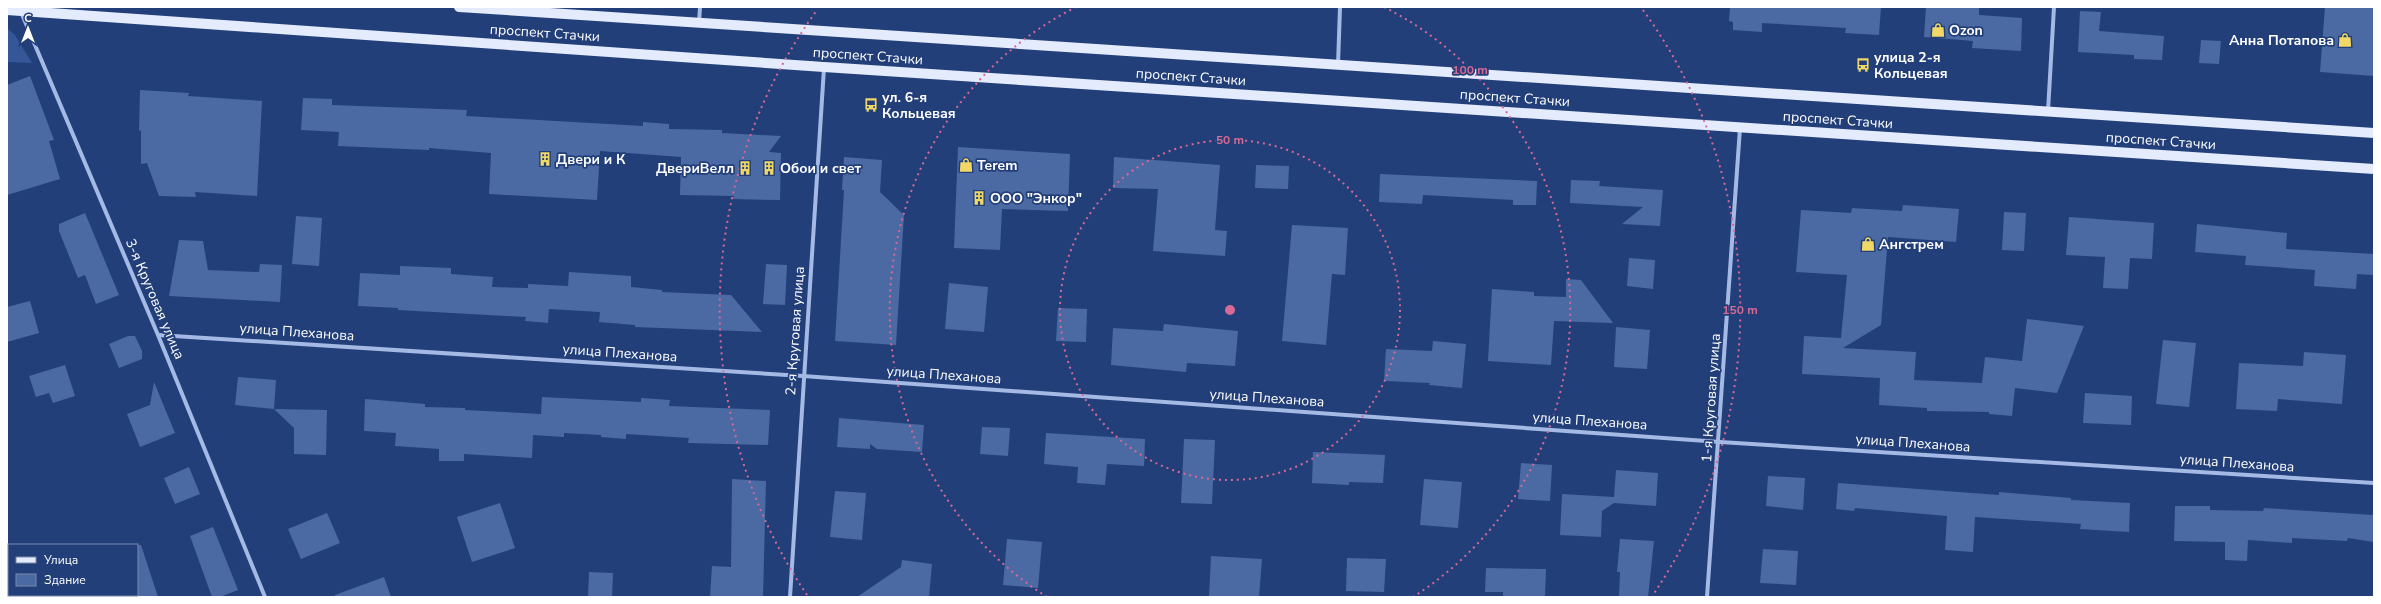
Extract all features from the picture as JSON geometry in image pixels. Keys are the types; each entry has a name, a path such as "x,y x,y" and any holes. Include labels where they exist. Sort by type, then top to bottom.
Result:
{"main road":[{"name":"проспект Стачки","path":"459,7 2374,133"},
{"name":"проспект Стачки","path":"7,10 824,67 2374,169"}],"street":[{"path":"699,23 700,7"},
{"path":"1338,65 1340,7"},
{"path":"2048,112 2054,7"},
{"name":"3-я Круговая улица","path":"21,11 158,335 265,597"},
{"name":"2-я Круговая улица","path":"790,597 824,67"},
{"name":"1-я Круговая улица","path":"1707,597 1720,442 1740,128"},
{"name":"улица Плеханова","path":"158,335 803,376 1720,442 2374,483"}],"shaded area":[{"path":"7,28 15,35 32,63 7,62"}],"building":[{"path":"1730,7 1881,7 1879,35 1845,33 1846,28 1762,23 1762,32 1733,30 1733,22 1729,21"},
{"path":"1926,7 1979,7 1979,15 2022,18 2021,51 1972,48 1973,41 1924,37"},
{"name":"Анна Потапова","path":"2325,7 2374,7 2374,76 2320,72"},
{"path":"2080,11 2101,12 2099,31 2164,36 2162,60 2134,59 2134,55 2078,52"},
{"path":"2201,40 2221,41 2219,64 2199,63"},
{"path":"30,76 54,140 49,141 60,179 7,195 7,85"},
{"path":"140,90 189,93 188,96 262,101 257,196 195,192 196,197 159,196 147,163 141,164 141,131 139,130"},
{"path":"303,98 332,99 332,105 467,110 466,116 643,126 643,122 669,124 669,129 722,130 722,133 781,136 769,152 781,153 780,200 732,199 734,196 680,195 681,157 600,151 597,200 489,194 491,153 429,148 429,150 338,146 339,132 301,130"},
{"path":"958,147 1070,154 1068,211 1002,209 1000,250 954,248"},
{"path":"844,157 882,160 880,192 904,215 896,345 835,341 844,190 842,190"},
{"path":"1114,157 1220,165 1215,230 1227,231 1225,256 1153,251 1158,189 1113,188"},
{"path":"1256,165 1289,166 1288,189 1255,188"},
{"path":"1380,174 1537,181 1536,205 1513,205 1513,200 1423,195 1422,204 1379,202"},
{"path":"1571,180 1600,181 1599,186 1663,190 1660,226 1622,224 1643,207 1570,203"},
{"path":"1903,205 1959,209 1956,242 1888,237 1881,325 1843,348 1916,352 1914,380 1982,383 1985,357 2022,361 2027,319 2084,326 2057,393 2015,388 2012,416 1989,414 1989,412 1927,411 1927,408 1879,405 1880,378 1802,374 1804,336 1841,338 1847,275 1796,272 1801,210 1851,213 1852,208 1902,211"},
{"path":"2004,212 2026,213 2024,251 2002,250"},
{"path":"85,213 119,295 96,304 85,275 78,278 59,231 59,224"},
{"path":"296,216 322,218 319,266 292,264"},
{"path":"2069,217 2154,223 2152,259 2130,258 2128,289 2103,288 2105,257 2066,255"},
{"path":"2197,224 2287,233 2286,249 2374,254 2374,275 2357,274 2356,289 2314,286 2315,270 2245,265 2246,256 2195,252"},
{"path":"1292,225 1348,228 1345,275 1332,274 1326,345 1282,341"},
{"path":"179,240 203,241 208,270 259,272 260,264 282,265 280,302 169,296"},
{"path":"1629,258 1655,260 1653,289 1627,286"},
{"path":"766,264 787,265 785,305 763,304"},
{"path":"400,266 451,268 451,274 493,277 492,287 528,288 528,284 568,286 569,272 631,276 631,287 662,290 662,292 731,295 762,332 635,327 635,325 599,322 600,312 549,309 548,323 525,321 526,317 398,310 398,308 358,306 360,273 400,275"},
{"path":"1566,279 1581,280 1613,323 1554,321 1551,365 1488,361 1492,289 1534,292 1534,296 1566,297"},
{"path":"949,283 988,287 984,332 945,329"},
{"path":"30,301 39,333 7,342 7,307"},
{"path":"1058,308 1087,309 1086,342 1056,341"},
{"path":"1164,324 1238,331 1235,366 1187,363 1186,372 1111,365 1113,328 1163,331"},
{"path":"1616,327 1650,330 1647,369 1614,367"},
{"path":"128,336 135,336 142,351 142,359 119,368 109,344"},
{"path":"2163,340 2196,343 2189,407 2156,404"},
{"path":"1433,341 1466,344 1462,388 1429,385 1430,383 1384,381 1386,349 1432,351"},
{"path":"2304,352 2346,355 2342,404 2278,399 2277,411 2236,409 2239,363 2303,366"},
{"path":"65,365 75,396 53,403 49,393 36,397 29,376"},
{"path":"238,377 276,380 274,409 235,405"},
{"path":"154,382 175,433 140,447 127,414 150,405"},
{"path":"2085,393 2132,396 2131,425 2083,423"},
{"path":"542,397 641,402 641,398 670,400 669,406 770,410 768,445 688,443 689,438 626,434 626,439 601,437 601,435 564,433 564,437 533,435 532,458 464,454 464,461 439,461 439,449 395,446 396,433 364,431 365,399 425,404 425,407 465,408 465,410 541,414"},
{"path":"274,409 327,410 326,455 294,454 294,428"},
{"path":"839,418 924,425 922,452 877,449 870,444 870,449 837,447"},
{"path":"982,427 1010,428 1008,456 980,454"},
{"path":"1046,433 1145,439 1144,466 1107,464 1105,485 1077,483 1078,467 1044,464"},
{"path":"1184,439 1215,440 1212,504 1181,503"},
{"path":"1313,452 1385,455 1383,483 1349,482 1349,485 1312,483"},
{"path":"1521,463 1552,465 1550,501 1518,499"},
{"path":"189,467 200,494 175,504 164,478"},
{"path":"1616,470 1658,473 1656,506 1614,503 1602,511 1601,537 1560,535 1562,494 1614,497"},
{"path":"1768,476 1805,478 1803,510 1766,506"},
{"path":"732,479 766,481 763,597 710,597 712,566 731,567"},
{"path":"1424,479 1462,482 1458,528 1420,525"},
{"path":"1838,483 1999,495 1999,492 2071,498 2071,500 2130,503 2129,532 2080,529 2081,524 1975,517 1973,552 1945,550 1947,516 1855,508 1854,511 1836,509"},
{"path":"835,491 866,493 862,540 830,537"},
{"path":"500,503 515,548 472,562 457,517"},
{"path":"2175,506 2210,506 2210,510 2263,511 2264,508 2374,515 2374,542 2348,538 2347,541 2292,538 2292,543 2248,540 2247,561 2225,560 2225,542 2174,541"},
{"path":"327,513 340,543 301,559 288,529"},
{"path":"213,527 238,590 220,597 212,597 190,536"},
{"path":"1007,539 1042,542 1038,588 1003,585"},
{"path":"1620,539 1654,541 1648,597 1619,597 1620,572 1617,572"},
{"path":"138,545 141,545 158,597 137,597"},
{"path":"1763,549 1798,551 1796,585 1760,583"},
{"path":"1211,556 1262,559 1259,597 1209,597"},
{"path":"1347,558 1386,559 1384,592 1346,591"},
{"path":"902,560 932,564 929,597 857,597 901,567"},
{"path":"1486,568 1546,569 1545,597 1503,597 1503,592 1485,592"},
{"path":"589,572 613,573 612,597 588,597"},
{"path":"384,577 391,597 335,597 335,595"}],"place":[{"name":"Ozon","path":"1938,30"},
{"name":"Анна Потапова","path":"2345,40"},
{"name":"улица 2-я Кольцевая","path":"1863,65"},
{"name":"ул. 6-я Кольцевая","path":"871,105"},
{"name":"Двери и К","path":"545,159"},
{"name":"Terem","path":"966,165"},
{"name":"ДвериВелл","path":"745,168"},
{"name":"Обои и свет","path":"769,168"},
{"name":"ООО \"Энкор\"","path":"979,198"},
{"name":"Ангстрем","path":"1868,244"}]}
